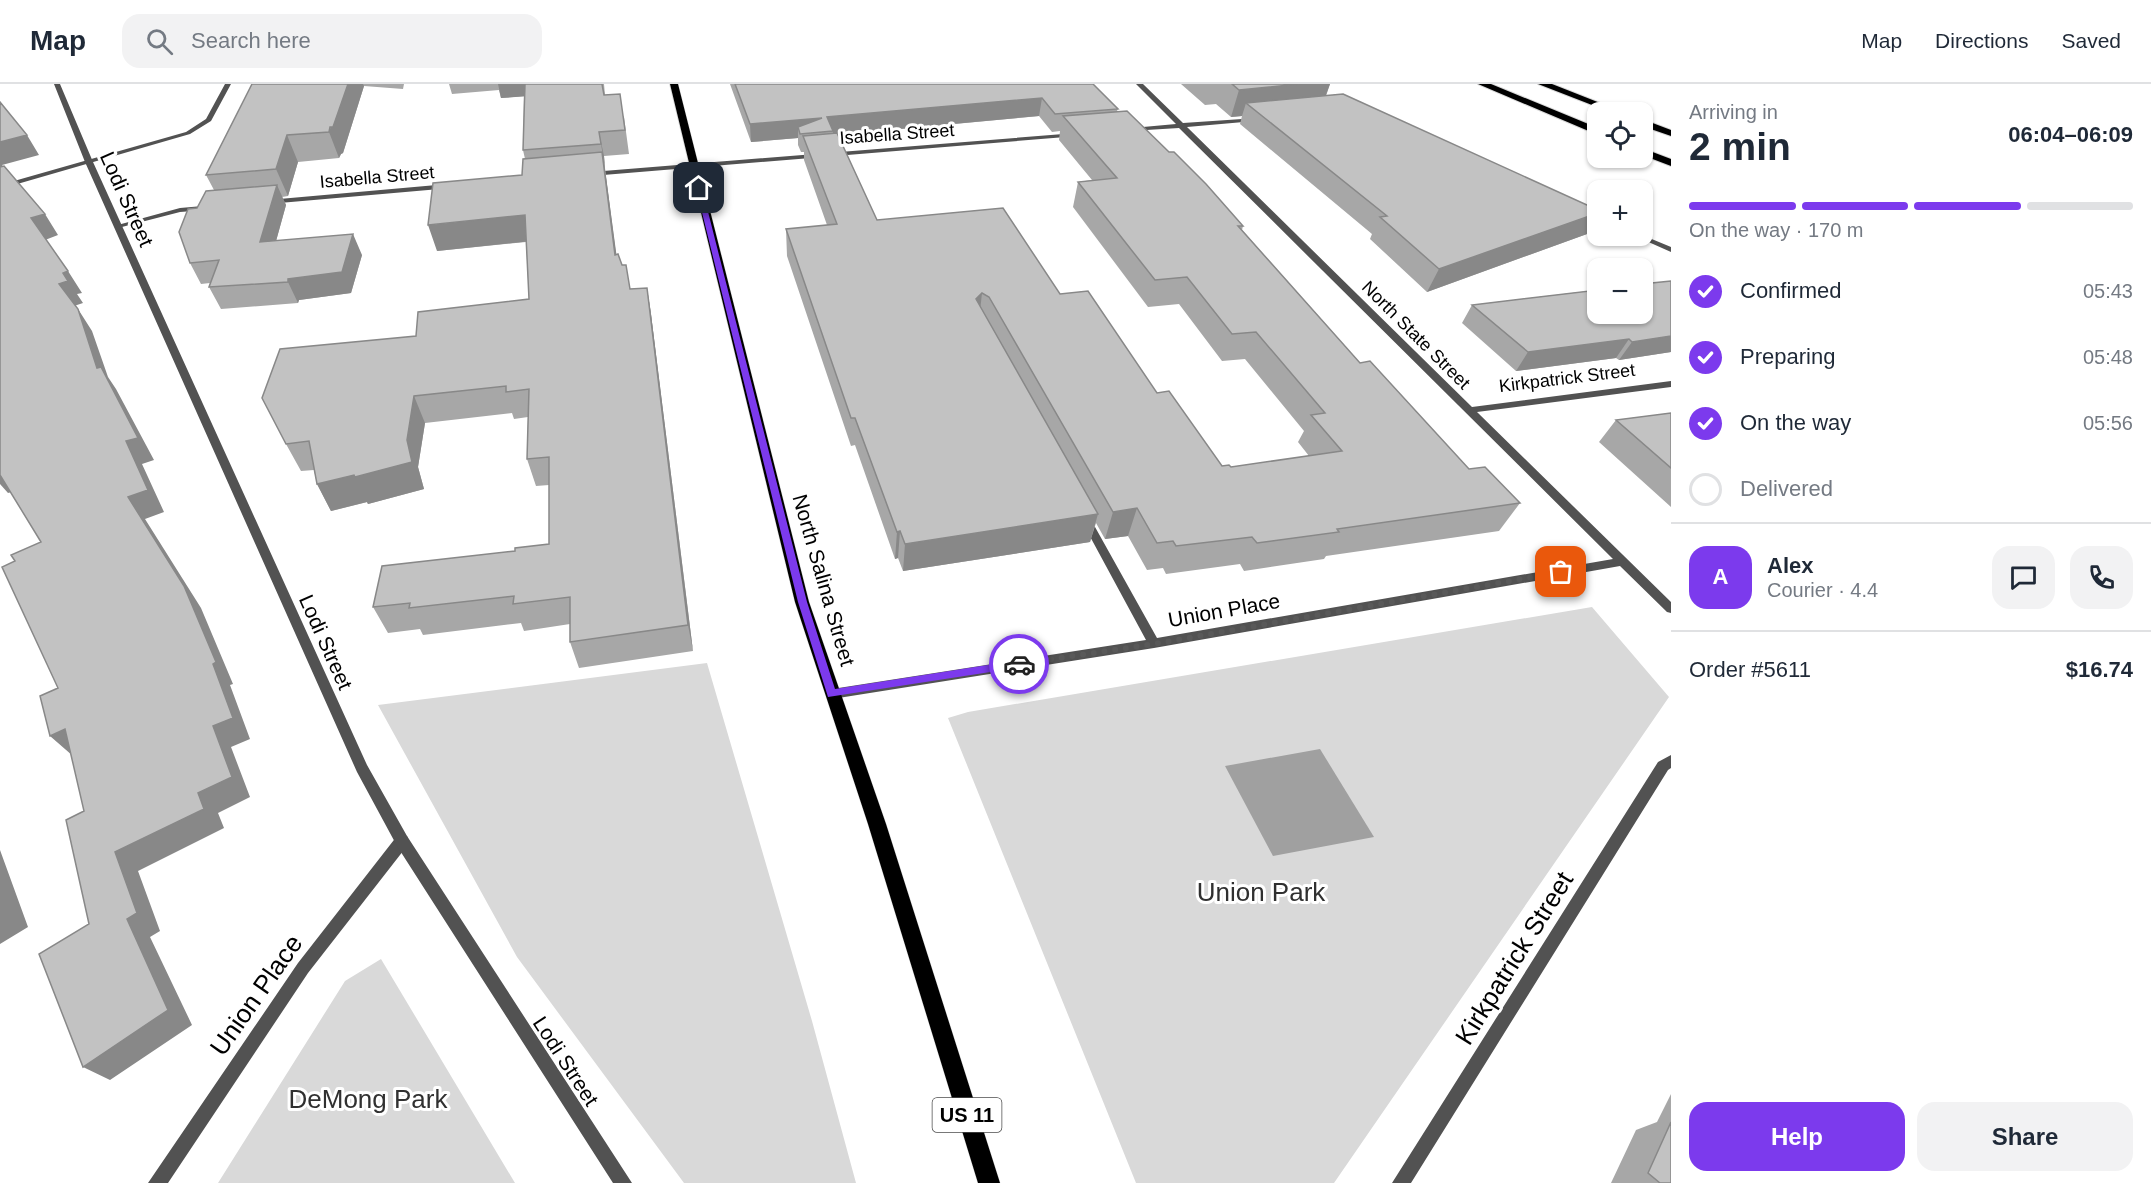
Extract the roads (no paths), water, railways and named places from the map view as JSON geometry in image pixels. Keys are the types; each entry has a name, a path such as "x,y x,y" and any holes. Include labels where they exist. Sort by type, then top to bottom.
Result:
{"highway":[{"path":"1483,84 1587,127"},
{"path":"1543,84 1591,102"},
{"path":"1653,126 1671,133"},
{"path":"1653,156 1671,164"}],"main road":[{"name":"North Salina Street","path":"674,84 802,602 877,824 989,1183"}],"street":[{"name":"Lodi Street","path":"57,84 89,162 362,768 402,841 623,1183"},
{"path":"0,187 195,130 209,120 228,84"},
{"name":"North State Street","path":"1139,84 1671,609"},
{"path":"1123,131 1266,117"},
{"name":"Isabella Street","path":"576,175 1087,134"},
{"name":"Isabella Street","path":"263,202 460,185"},
{"path":"118,226 180,210 216,207"},
{"path":"1653,242 1671,250"},
{"name":"Kirkpatrick Street","path":"1468,410 1671,384"},
{"path":"1081,510 1154,644"},
{"name":"Union Place","path":"832,694 1154,644 1623,561"},
{"name":"Kirkpatrick Street","path":"1401,1183 1663,766 1671,761"},
{"name":"Union Place","path":"157,1183 303,968 402,841"}],"park label":[{"name":"Union Park","path":"1261,892"},
{"name":"DeMong Park","path":"368,1099"}]}
